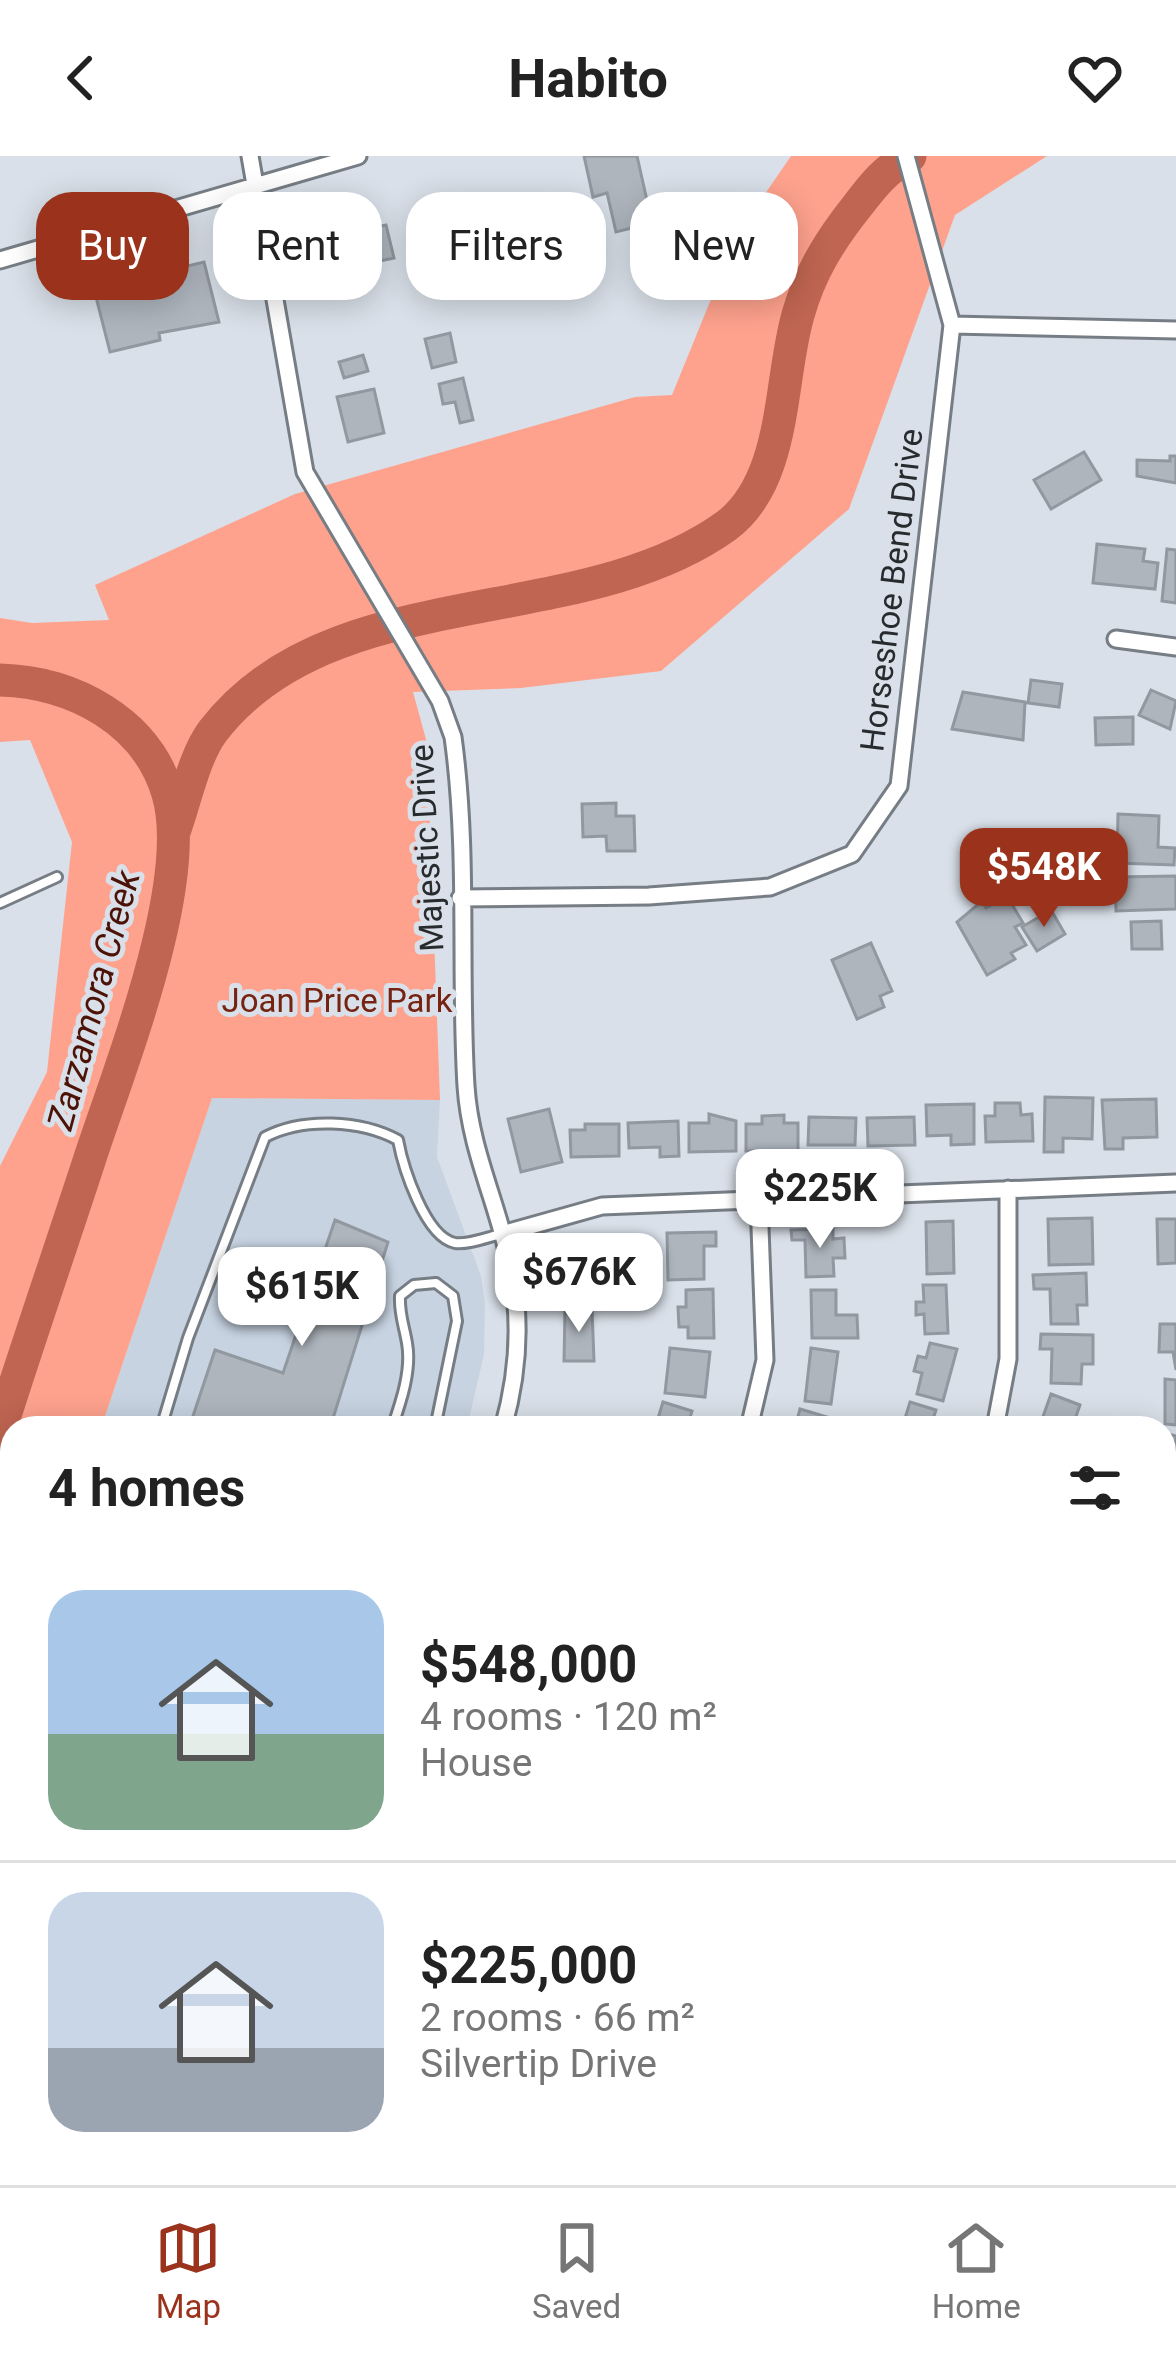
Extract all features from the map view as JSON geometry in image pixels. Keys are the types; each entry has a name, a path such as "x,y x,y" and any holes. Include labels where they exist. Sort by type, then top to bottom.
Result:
{"street":[{"name":"Majestic Drive","path":"250,156 298,446 311,487 425,676 453,737 471,1126 502,1234 517,1325 512,1395 506,1416"},
{"path":"0,260 358,156"},
{"path":"906,156 952,325 1176,330"},
{"name":"Horseshoe Bend Drive","path":"460,898 649,896 770,887 852,854 899,786 952,325"},
{"path":"1116,639 1176,646"},
{"path":"502,1234 602,1206 1176,1183"},
{"path":"997,1416 1009,1359 1008,1189"},
{"path":"751,1416 765,1360 759,1201"}],"lane":[{"path":"0,903 57,877"},
{"path":"165,1416 188,1338 265,1137 287,1126 372,1126 398,1140 405,1177 434,1233 457,1244 502,1234"},
{"path":"396,1416 404,1396 408,1346 399,1318 400,1295 414,1285 436,1283 453,1296 457,1321 437,1416"}],"shaded area":[{"path":"212,1098 440,1100 437,1157 481,1276 485,1304 484,1354 470,1416 105,1416"}],"green space":[{"name":"Joan Price Park","path":"791,156 1047,156 955,215 849,509 661,671 521,688 413,692 427,743 440,1100 212,1098 105,1416 0,1416 0,1166 47,1072 72,842 30,740 0,742 0,618 32,623 109,620 95,585 295,494 635,397 672,395 711,300 798,300 798,192 766,192"}],"building":[{"path":"584,156 637,156 645,192 630,192 630,228 616,232 607,193 592,192"},
{"path":"386,225 394,258 382,260 382,226"},
{"path":"204,262 219,322 159,333 160,340 110,352 97,300 189,300 189,266"},
{"path":"450,333 456,362 432,368 425,339"},
{"path":"363,355 368,371 344,378 339,362"},
{"path":"463,378 473,420 460,423 455,402 443,404 439,384"},
{"path":"374,389 384,433 348,442 337,397"},
{"path":"1084,452 1101,480 1051,509 1034,480"},
{"path":"1170,456 1176,456 1176,483 1137,476 1137,460 1170,461"},
{"path":"1097,544 1145,549 1143,561 1158,563 1155,589 1093,583"},
{"path":"1167,549 1176,550 1176,603 1162,601"},
{"path":"1031,680 1062,684 1059,707 1028,703"},
{"path":"1151,690 1176,701 1170,729 1139,715"},
{"path":"963,692 1025,702 1023,740 952,729"},
{"path":"1133,717 1133,744 1096,745 1095,718"},
{"path":"616,803 616,816 634,816 635,851 607,851 606,836 583,837 582,804"},
{"path":"1118,814 1159,816 1158,847 1175,848 1174,865 1117,863"},
{"path":"1089,842 1089,870 1053,864 1052,843"},
{"path":"1176,876 1176,909 1116,911 1115,877"},
{"path":"1007,896 1023,923 1015,927 1026,945 1011,953 1015,959 987,975 957,922 982,901 986,908"},
{"path":"1051,910 1065,934 1037,951 1022,927"},
{"path":"1161,921 1162,949 1132,949 1131,922"},
{"path":"871,943 892,991 880,996 884,1007 857,1019 832,960"},
{"path":"1045,1097 1093,1098 1092,1139 1063,1138 1063,1152 1044,1152"},
{"path":"1156,1099 1157,1137 1123,1138 1123,1149 1105,1149 1102,1100"},
{"path":"995,1103 1020,1103 1021,1115 1032,1114 1033,1141 986,1142 985,1116 995,1116"},
{"path":"974,1104 974,1144 951,1145 951,1135 927,1136 926,1105"},
{"path":"549,1109 562,1162 521,1172 508,1119"},
{"path":"709,1114 736,1121 736,1151 689,1152 689,1123 709,1123"},
{"path":"784,1115 784,1123 798,1123 798,1151 746,1151 746,1124 762,1124 762,1116"},
{"path":"809,1117 856,1118 855,1145 808,1145"},
{"path":"914,1117 915,1145 868,1146 867,1118"},
{"path":"678,1121 679,1156 660,1157 660,1147 629,1148 628,1123"},
{"path":"585,1124 619,1124 619,1156 571,1157 570,1130 585,1130"},
{"path":"1092,1218 1093,1264 1049,1265 1048,1219"},
{"path":"1157,1219 1176,1219 1176,1263 1158,1264"},
{"path":"335,1220 388,1242 334,1416 193,1416 215,1350 283,1373"},
{"path":"953,1221 954,1273 927,1274 926,1222"},
{"path":"833,1229 833,1239 844,1238 845,1258 833,1258 834,1276 806,1277 805,1240 792,1240 791,1230"},
{"path":"716,1232 716,1246 704,1246 704,1279 668,1280 667,1233"},
{"path":"602,1254 603,1296 560,1297 560,1268 545,1268 545,1255"},
{"path":"1086,1273 1087,1305 1077,1305 1078,1324 1051,1324 1050,1289 1034,1289 1033,1275"},
{"path":"923,1285 946,1285 948,1333 925,1334 924,1314 916,1315 916,1302 924,1302"},
{"path":"713,1289 714,1338 688,1338 688,1327 679,1327 678,1307 686,1307 686,1290"},
{"path":"811,1290 836,1290 836,1315 857,1315 858,1338 812,1338"},
{"path":"565,1309 592,1309 594,1361 564,1361"},
{"path":"1160,1324 1176,1324 1176,1370 1173,1352 1159,1352"},
{"path":"1041,1334 1093,1335 1093,1364 1082,1364 1081,1384 1051,1383 1052,1349 1040,1349"},
{"path":"930,1343 957,1349 943,1401 917,1394 922,1373 914,1371 918,1356 926,1358"},
{"path":"670,1348 710,1352 705,1397 665,1393"},
{"path":"811,1348 838,1352 831,1404 805,1401"},
{"path":"1165,1379 1176,1380 1176,1416 1165,1416"},
{"path":"1051,1394 1080,1405 1076,1416 1043,1416"},
{"path":"663,1402 692,1411 691,1416 659,1416"},
{"path":"910,1402 936,1410 934,1416 906,1416"}],"waterway":[{"path":"174,832 195,766 213,731 263,683 322,649 388,627 600,581 667,559 726,526 746,507 771,457 798,315 815,271 870,190 910,156"},
{"name":"Zarzamora Creek","path":"0,680 54,688 104,710 125,726 158,768 168,794 173,831 171,875 150,974 5,1416"}]}
